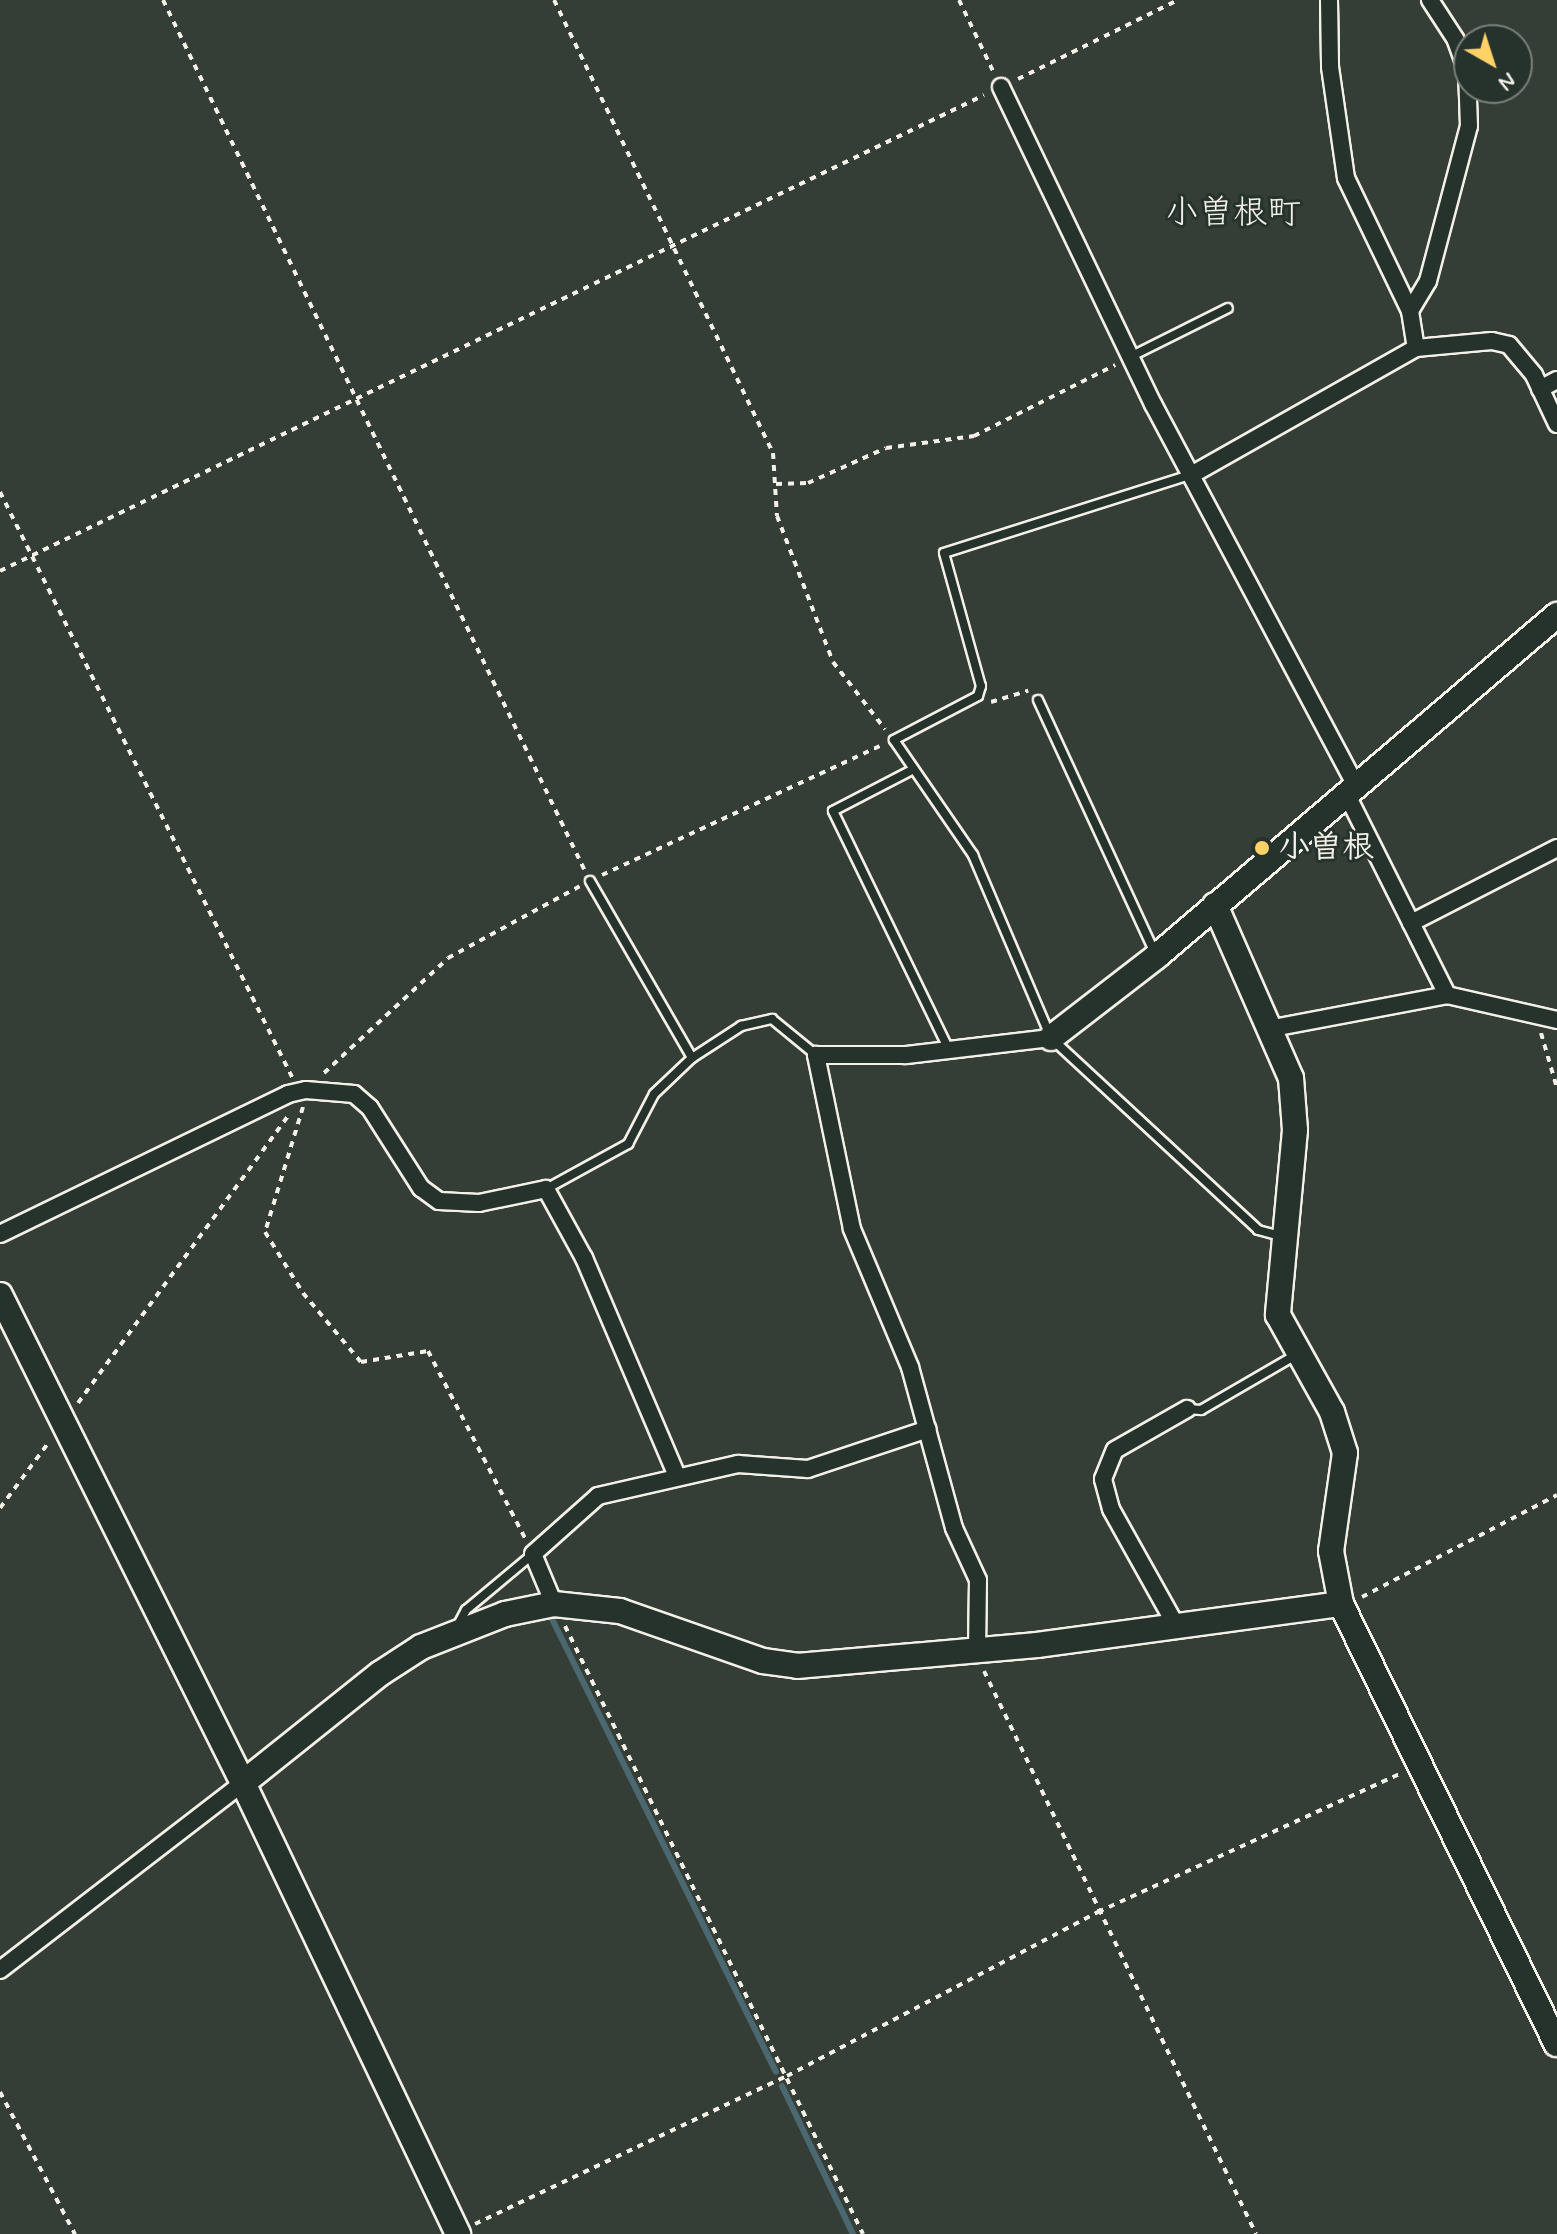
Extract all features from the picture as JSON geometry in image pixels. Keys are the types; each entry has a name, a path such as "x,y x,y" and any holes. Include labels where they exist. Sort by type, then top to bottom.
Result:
{"street":[{"path":"1329,0 1330,67 1346,178 1410,311 1416,348"},
{"path":"1410,311 1428,281 1469,126 1467,71 1456,40 1430,0"},
{"path":"1001,87 1132,356 1352,791 1447,995"},
{"path":"1193,474 1416,348 1492,341 1509,345 1540,389 1557,424"},
{"path":"1540,389 1557,380"},
{"path":"977,1651 978,1580 954,1528 910,1367 852,1229 816,1055 949,1051 1051,1038 1157,956 1557,615"},
{"path":"1411,923 1557,848"},
{"path":"1215,905 1273,1028 1294,1100 1278,1315 1332,1412 1345,1453 1331,1551 1341,1604 1422,1763 1557,2044"},
{"path":"1273,1028 1447,995 1534,1011 1557,1020"},
{"path":"0,1234 306,1090 354,1094 370,1108 421,1188 439,1201 458,1206 546,1189 584,1258 677,1476"},
{"path":"0,1295 243,1783 458,2233"},
{"path":"1178,1629 1111,1509 1103,1479 1115,1450 1187,1409"},
{"path":"554,1604 533,1554 598,1496 738,1464 808,1469 928,1429"},
{"path":"0,1970 381,1673 454,1632 554,1604 620,1611 763,1661 797,1666 977,1651 1178,1629 1341,1604"}],"lane":[{"path":"1132,356 1228,308"},
{"path":"1193,474 944,553 981,686 978,696 894,740 973,855 1051,1038 1258,1230 1286,1237"},
{"path":"1038,700 1157,956"},
{"path":"912,770 833,811 949,1051"},
{"path":"590,881 692,1058"},
{"path":"546,1189 628,1144 654,1094 692,1058 741,1026 772,1019 816,1055"},
{"path":"1187,1409 1201,1410 1299,1354"},
{"path":"454,1632 466,1610 533,1554"}],"path":[{"path":"163,0 359,397 590,881"},
{"path":"0,1508 306,1090 448,958 590,881 894,740 833,662 777,516 773,453 554,0"},
{"path":"959,0 1001,87"},
{"path":"0,571 1178,0"},
{"path":"776,484 808,483 886,448 974,436 1132,356"},
{"path":"0,492 295,1082 306,1090"},
{"path":"978,696 999,702 1028,691 1038,700"},
{"path":"1534,1011 1557,1088"},
{"path":"306,1090 265,1232 303,1293 361,1362 428,1351 533,1554"},
{"path":"1341,1604 1557,1495"},
{"path":"554,1604 863,2234"},
{"path":"977,1651 1098,1912 1256,2234"},
{"path":"458,2233 787,2076 1098,1912 1422,1763"},
{"path":"0,2092 75,2234"}],"waterway":[{"path":"552,1619 776,2072"},
{"path":"782,2086 853,2234"}],"place":[{"name":"小曽根","path":"1262,848"}],"district":[{"name":"小曽根町","path":"1233,214"}]}
